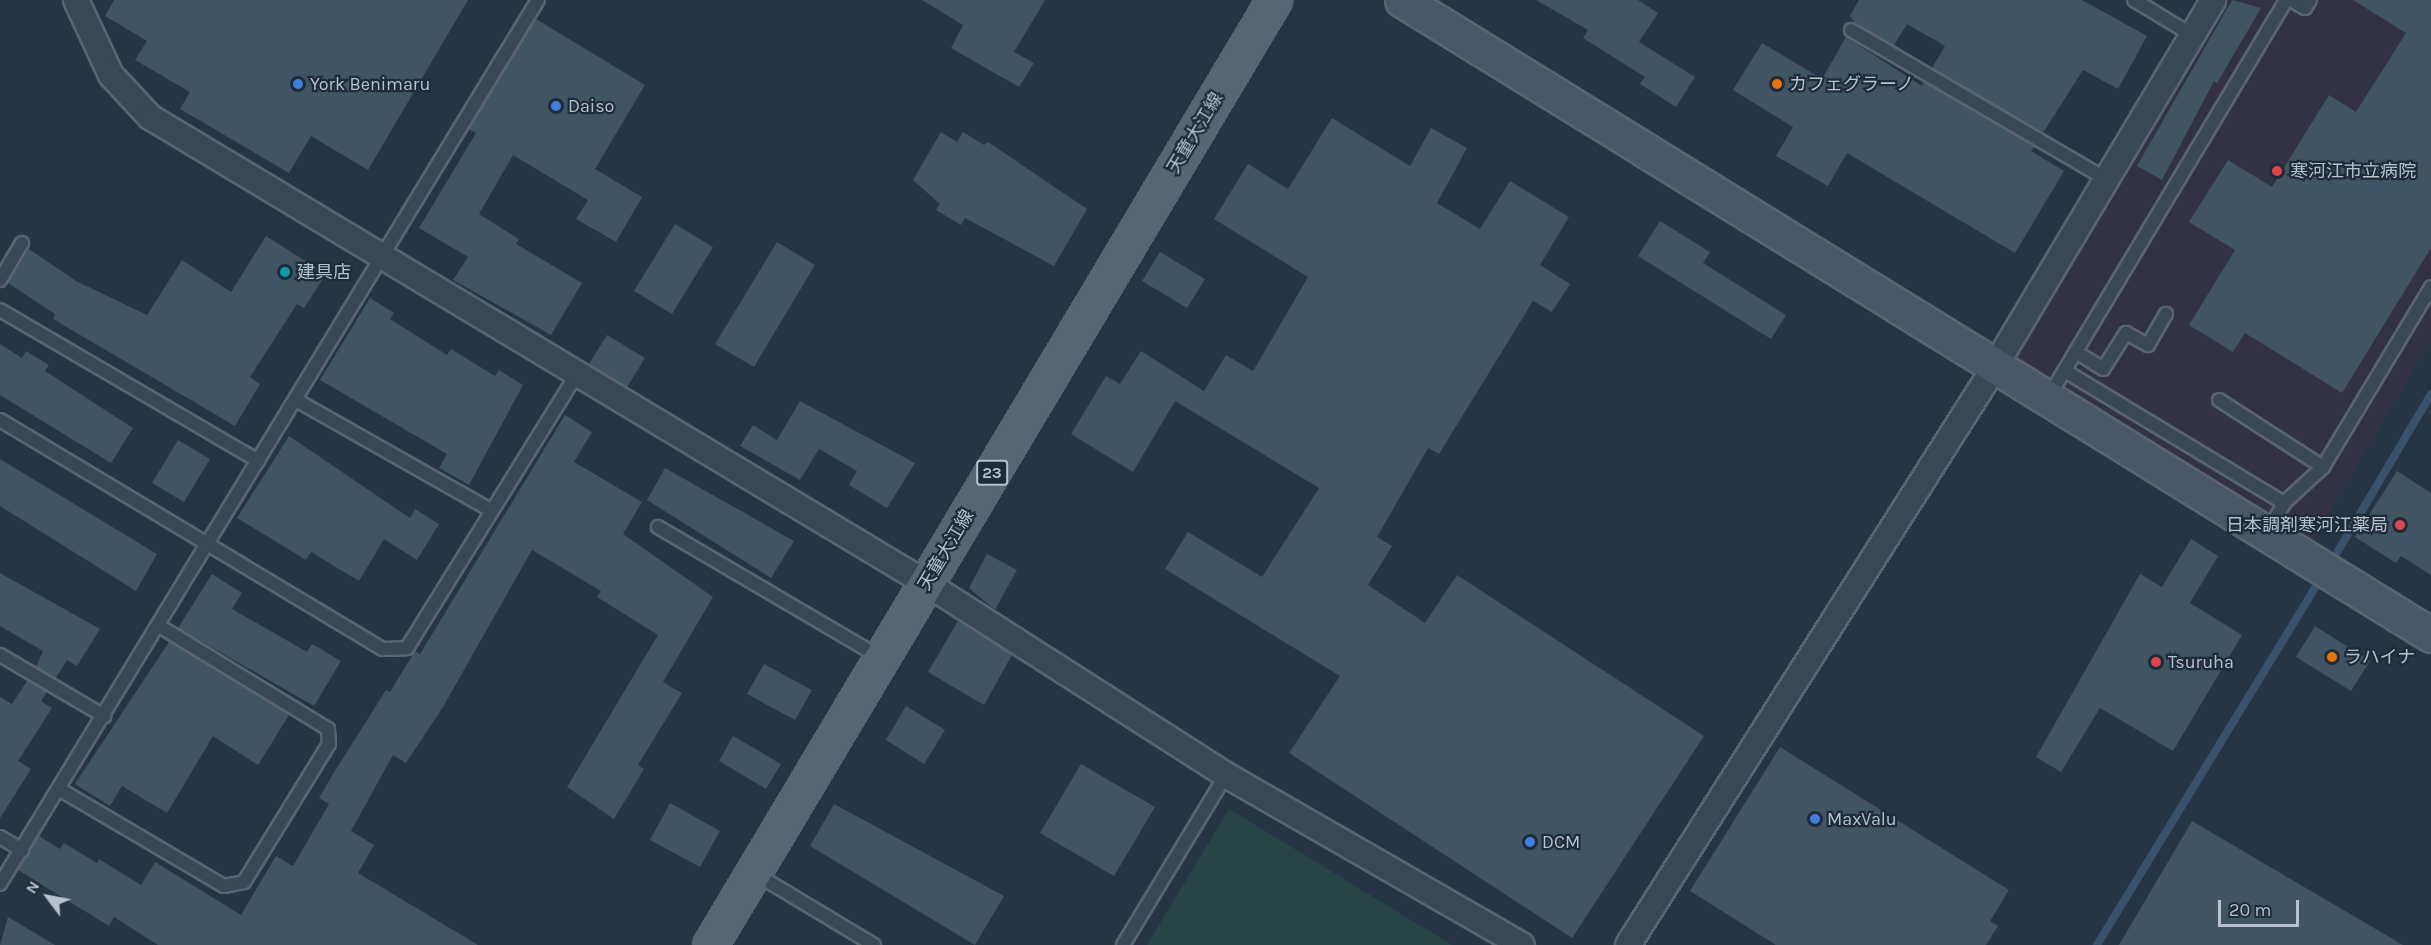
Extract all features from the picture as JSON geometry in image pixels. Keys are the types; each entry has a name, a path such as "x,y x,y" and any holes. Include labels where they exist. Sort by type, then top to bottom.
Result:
{"main road":[{"name":"天童大江線","path":"710,945 1274,0"}],"street":[{"path":"76,0 111,75 150,117 380,259 926,583 1226,775 1522,945"},
{"path":"1402,0 1994,368 2431,635"},
{"path":"1628,945 1994,368 2108,180 2213,0"}],"lane":[{"path":"0,884 538,0"},
{"path":"2134,0 2192,35"},
{"path":"2047,399 2286,0"},
{"path":"2291,0 2305,8 2310,0"},
{"path":"1851,30 2108,180"},
{"path":"0,280 22,243"},
{"path":"2265,535 2284,502 2323,467 2431,287"},
{"path":"0,310 258,461"},
{"path":"2076,351 2103,369 2126,333 2148,345 2166,314"},
{"path":"2065,371 2284,502"},
{"path":"0,420 383,649 407,648 576,375"},
{"path":"296,400 492,512"},
{"path":"2219,400 2323,467"},
{"path":"658,527 882,658"},
{"path":"59,789 224,886 244,882 329,744 328,729 159,626"},
{"path":"0,655 104,716"},
{"path":"1123,945 1226,775"},
{"path":"0,837 22,850"},
{"path":"753,873 874,945"}],"shaded area":[{"name":"寒河江市立病院","path":"2225,0 2431,0 2431,341 2307,551 2003,373"}],"green space":[{"path":"1229,809 1452,945 1147,945"}],"building":[{"name":"York Benimaru","path":"114,0 468,0 368,170 311,136 289,173 180,109 190,92 135,60 147,41 105,16"},
{"path":"922,0 1045,0 1014,52 1034,63 1019,87 951,48 963,25"},
{"path":"1536,0 1638,0 1658,13 1639,42 1695,77 1676,107 1640,84 1645,77 1583,38 1588,30"},
{"path":"1859,0 2082,0 2147,36 2118,89 2083,70 2043,133 1932,68 1945,46 1907,24 1894,45 1855,23 1850,16"},
{"path":"2232,0 2261,8 2217,83 2214,81 2162,180 2137,166"},
{"path":"2353,0 2431,0 2431,248 2342,393 2245,333 2233,352 2189,325 2235,250 2189,222 2228,160 2272,187 2329,95 2356,112 2406,33"},
{"path":"536,19 645,85 595,169 642,197 616,242 576,219 588,200 513,155 479,214 519,239 516,244 582,283 551,335 453,280 468,257 419,228 476,133 469,129"},
{"path":"1846,37 1922,86 1924,82 2034,147 2031,151 2064,171 2015,253 1847,153 1828,186 1776,156 1793,127 1733,90 1762,43 1822,79"},
{"path":"1332,118 1410,166 1431,128 1467,148 1437,203 1480,229 1510,181 1569,217 1540,265 1570,284 1552,312 1533,301 1439,454 1428,448 1377,537 1392,546 1368,585 1425,623 1457,575 1704,736 1572,938 1289,753 1340,676 1165,569 1188,532 1262,577 1319,488 1175,401 1133,472 1071,434 1106,376 1120,384 1141,351 1204,391 1226,355 1253,371 1308,277 1214,219 1248,164 1288,189"},
{"path":"941,132 957,142 963,132 984,145 988,142 1087,209 1054,266 965,218 961,225 936,210 940,204 913,180"},
{"path":"1660,221 1710,252 1703,263 1786,315 1771,339 1638,256"},
{"path":"675,224 713,247 672,314 634,291"},
{"path":"266,236 326,274 304,308 297,304 250,377 260,384 235,426 53,319 55,314 8,283 29,249 76,281 147,315 182,260 231,292"},
{"path":"777,242 815,265 754,367 715,344"},
{"path":"1160,252 1205,279 1187,308 1142,281"},
{"path":"370,298 394,313 390,319 447,355 451,349 495,376 499,370 523,385 469,485 439,468 447,454 320,380"},
{"path":"607,335 645,358 627,387 589,364"},
{"path":"0,344 22,358 26,351 49,365 45,371 133,428 111,463 0,395"},
{"path":"800,401 915,463 887,508 849,485 857,471 819,449 800,480 740,446 753,425 777,440"},
{"path":"565,415 592,432 574,462 642,502 623,534 713,597 663,682 682,693 638,765 644,769 614,819 567,787 658,635 597,597 601,591 532,550 443,707 406,763 393,755 351,831 374,845 358,873 478,945 158,945 114,917 109,926 18,870 39,836 60,849 64,843 97,863 99,859 141,885 155,862 241,915 276,856 293,866 329,804 319,798 333,774 386,690 390,692 415,651 420,654"},
{"path":"289,436 410,518 415,509 439,524 417,560 384,539 359,581 311,552 306,560 237,518"},
{"path":"178,440 210,459 184,502 152,483"},
{"path":"0,459 157,554 136,591 0,506"},
{"path":"665,468 794,541 771,578 647,500"},
{"path":"2397,471 2431,493 2431,575 2401,556 2396,563 2355,537"},
{"name":"Tsuruha","path":"2191,539 2218,556 2190,603 2242,635 2173,751 2100,708 2061,772 2036,757 2140,574 2162,587"},
{"path":"987,554 1017,570 995,610 969,588"},
{"path":"0,573 100,629 77,666 67,660 56,678 36,667 43,651 0,626"},
{"path":"212,574 242,593 232,609 307,652 312,644 341,661 314,706 178,628"},
{"path":"958,621 1012,655 984,705 928,672"},
{"path":"2315,626 2370,661 2351,691 2296,657"},
{"path":"169,642 289,715 258,765 213,736 167,813 122,786 110,806 75,784"},
{"path":"764,664 812,690 795,720 747,694"},
{"path":"27,681 47,692 41,701 52,708 18,761 31,769 0,818 0,697 12,704"},
{"path":"906,706 945,730 924,764 886,740"},
{"path":"733,736 781,764 766,789 719,761"},
{"name":"MaxValu","path":"1780,747 2009,890 1990,921 1998,926 1986,945 1776,945 1690,891"},
{"path":"1081,764 1155,807 1114,876 1040,833"},
{"path":"670,803 720,831 700,867 650,840"},
{"path":"834,804 1004,896 975,945 810,846"},
{"path":"2192,821 2403,945 2119,945"},
{"path":"8,917 55,945 0,945"}],"waterway":[{"path":"2329,566 2431,394"},
{"path":"2097,945 2322,577"}],"place":[{"name":"York Benimaru","path":"298,84"},
{"name":"カフェグラーノ","path":"1777,84"},
{"name":"Daiso","path":"556,106"},
{"name":"寒河江市立病院","path":"2277,171"},
{"name":"建具店","path":"285,272"},
{"name":"日本調剤寒河江薬局","path":"2400,525"},
{"name":"ラハイナ","path":"2332,657"},
{"name":"Tsuruha","path":"2156,662"},
{"name":"MaxValu","path":"1815,819"},
{"name":"DCM","path":"1530,842"}]}
